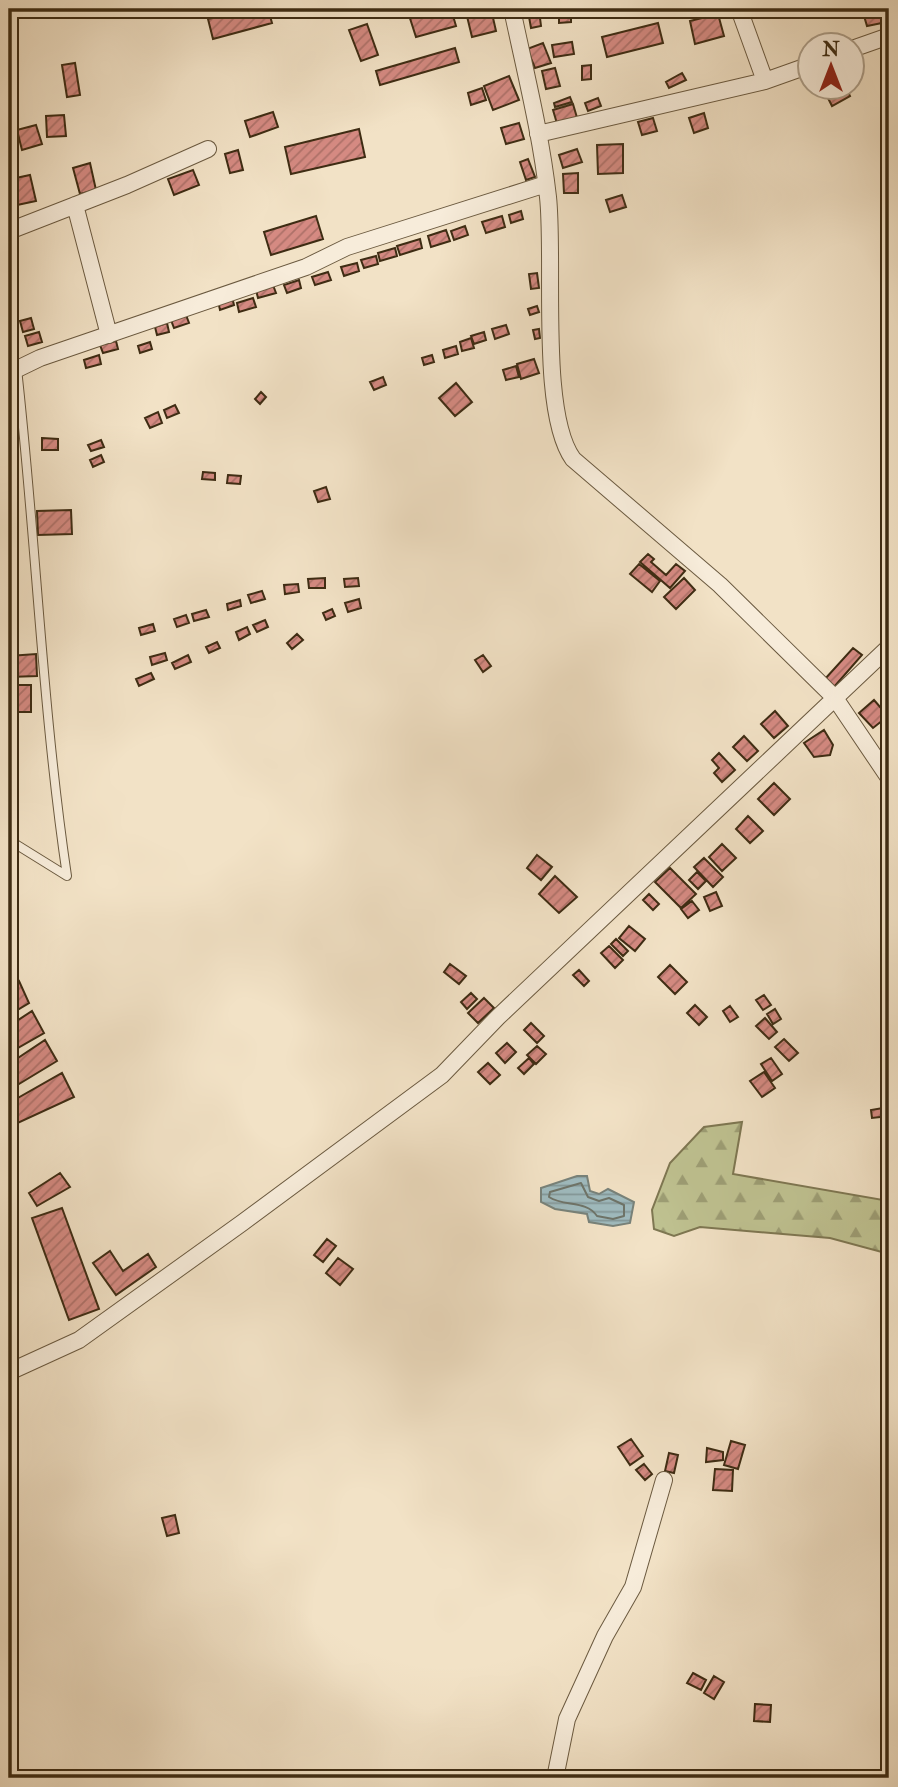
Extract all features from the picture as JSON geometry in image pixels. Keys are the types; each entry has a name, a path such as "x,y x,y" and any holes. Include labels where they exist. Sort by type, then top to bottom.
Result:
{"street":[{"path":"512,9 546,184 554,389 557,423 569,453 720,585 835,698 889,778"},
{"path":"738,9 765,81"},
{"path":"866,44 889,36"},
{"path":"538,134 765,81 796,70"},
{"path":"9,231 208,149"},
{"path":"13,371 306,267 347,247 546,184"},
{"path":"75,205 109,335"},
{"path":"9,1372 79,1339 442,1075 498,1017 889,647"},
{"path":"555,1778 567,1719 605,1636 633,1587 664,1480"}],"lane":[{"path":"9,840 67,876 49,736 33,513 13,371"}],"green space":[{"path":"742,1122 733,1174 889,1201 889,1254 830,1238 700,1227 674,1236 654,1229 652,1210 670,1163 704,1127"}],"water":[{"path":"577,1176 587,1176 590,1191 599,1194 608,1189 634,1202 630,1223 613,1226 589,1222 587,1214 555,1209 541,1202 541,1188"}],"building":[{"path":"247,9 268,9 272,23 213,39 208,19"},
{"path":"407,9 451,9 456,26 416,37"},
{"path":"491,9 496,31 472,37 466,12"},
{"path":"790,9 807,9 808,13 791,16"},
{"path":"862,9 878,9 882,23 867,26"},
{"path":"539,10 541,26 531,28 528,11"},
{"path":"571,14 571,22 559,23 559,15"},
{"path":"718,14 724,36 695,44 690,21"},
{"path":"658,23 663,43 607,57 602,37"},
{"path":"367,24 378,55 361,61 349,30"},
{"path":"572,42 574,54 554,57 552,45"},
{"path":"543,43 551,63 535,68 527,49"},
{"path":"455,48 459,62 380,85 376,71"},
{"path":"75,63 80,95 67,97 62,65"},
{"path":"591,65 591,79 582,80 582,66"},
{"path":"555,68 560,86 546,89 542,71"},
{"path":"682,73 686,80 669,88 666,82"},
{"path":"509,76 519,100 493,110 484,86"},
{"path":"482,88 486,100 471,105 468,93"},
{"path":"570,97 572,102 555,107 554,103"},
{"path":"598,98 601,106 588,111 585,103"},
{"path":"573,104 578,121 558,127 553,110"},
{"path":"273,112 278,127 250,137 245,121"},
{"path":"704,113 708,128 694,133 689,118"},
{"path":"64,115 66,136 47,137 46,116"},
{"path":"653,118 657,131 642,135 638,122"},
{"path":"519,123 524,139 506,144 501,128"},
{"path":"36,125 42,144 22,150 17,130"},
{"path":"359,129 365,157 291,174 285,147"},
{"path":"623,144 623,173 598,174 597,145"},
{"path":"577,149 582,162 563,168 559,155"},
{"path":"238,150 243,170 230,173 225,154"},
{"path":"528,159 535,177 526,180 520,162"},
{"path":"90,163 96,190 80,194 73,168"},
{"path":"193,170 199,185 174,195 168,179"},
{"path":"578,173 578,193 564,193 563,174"},
{"path":"30,175 36,201 17,205 11,179"},
{"path":"622,195 626,207 610,212 606,200"},
{"path":"521,211 523,219 511,223 509,215"},
{"path":"316,216 323,239 271,255 264,232"},
{"path":"502,216 505,227 486,233 482,222"},
{"path":"465,226 468,235 454,240 451,231"},
{"path":"446,230 450,241 431,247 428,236"},
{"path":"420,239 422,248 400,255 397,246"},
{"path":"395,248 397,256 380,261 378,253"},
{"path":"376,256 378,264 364,268 361,260"},
{"path":"357,263 359,271 344,276 341,267"},
{"path":"328,272 331,280 315,285 312,277"},
{"path":"537,273 539,288 531,289 529,274"},
{"path":"299,280 301,288 287,293 284,285"},
{"path":"273,285 276,293 258,298 256,290"},
{"path":"232,297 234,305 220,310 218,301"},
{"path":"253,298 256,307 239,312 237,303"},
{"path":"537,306 539,312 530,315 528,309"},
{"path":"186,315 189,323 174,328 171,320"},
{"path":"31,318 34,329 23,332 20,321"},
{"path":"167,323 169,332 157,335 155,327"},
{"path":"506,325 509,334 495,339 492,329"},
{"path":"539,329 540,338 535,339 533,330"},
{"path":"12,332 17,351 11,353 9,333"},
{"path":"39,332 42,342 28,346 25,336"},
{"path":"484,332 486,340 474,344 471,336"},
{"path":"471,338 474,348 462,351 460,342"},
{"path":"116,341 118,349 103,353 100,345"},
{"path":"150,342 152,349 140,353 138,346"},
{"path":"456,346 458,354 445,358 443,350"},
{"path":"99,355 101,364 86,368 84,360"},
{"path":"432,355 434,362 424,365 422,358"},
{"path":"534,359 539,373 521,379 517,364"},
{"path":"516,366 519,377 506,380 503,370"},
{"path":"383,377 386,385 374,390 370,382"},
{"path":"456,383 472,402 455,416 439,398"},
{"path":"261,392 266,397 260,404 255,399"},
{"path":"175,405 179,413 167,418 164,410"},
{"path":"158,412 162,423 150,428 145,418"},
{"path":"42,438 58,439 58,450 42,450"},
{"path":"101,440 104,447 91,451 88,445"},
{"path":"101,455 104,462 93,467 90,460"},
{"path":"203,472 215,473 215,480 202,479"},
{"path":"228,475 241,476 240,484 227,483"},
{"path":"326,487 330,499 318,502 314,491"},
{"path":"71,510 72,534 38,535 37,511"},
{"path":"648,554 654,559 651,562 666,575 676,564 685,571 670,588 640,562"},
{"path":"639,564 660,581 652,592 630,574"},
{"path":"325,578 325,588 309,588 308,579"},
{"path":"358,578 359,586 345,587 344,579"},
{"path":"684,578 695,590 676,609 664,597"},
{"path":"298,584 299,592 285,594 284,585"},
{"path":"262,591 265,599 251,603 248,595"},
{"path":"359,599 361,608 348,612 345,603"},
{"path":"240,600 241,606 228,610 227,604"},
{"path":"332,609 335,616 326,620 323,613"},
{"path":"206,610 209,617 194,621 192,614"},
{"path":"186,615 189,623 177,627 174,619"},
{"path":"265,620 268,627 257,632 253,625"},
{"path":"153,624 155,631 141,635 139,628"},
{"path":"247,627 250,634 239,640 236,632"},
{"path":"297,634 303,640 292,649 287,643"},
{"path":"217,642 220,648 209,653 206,647"},
{"path":"853,648 862,655 834,687 825,679"},
{"path":"165,653 167,660 152,665 150,657"},
{"path":"36,654 37,676 9,677 9,656"},
{"path":"188,655 191,662 175,669 172,663"},
{"path":"483,655 491,666 483,672 475,660"},
{"path":"151,673 154,679 139,686 136,679"},
{"path":"9,685 31,685 31,712 9,712"},
{"path":"874,700 888,716 873,728 859,713"},
{"path":"775,711 788,726 774,738 761,724"},
{"path":"824,730 833,745 830,755 814,757 804,743"},
{"path":"744,736 758,751 747,761 733,747"},
{"path":"719,753 735,770 722,782 714,773 719,768 712,760"},
{"path":"774,783 790,799 774,815 758,799"},
{"path":"748,816 763,831 750,843 736,829"},
{"path":"722,844 736,858 722,871 709,857"},
{"path":"537,855 552,867 541,880 527,868"},
{"path":"704,858 723,877 713,887 694,867"},
{"path":"670,868 696,894 681,908 655,882"},
{"path":"697,872 706,881 698,889 689,880"},
{"path":"555,876 577,897 559,913 539,894"},
{"path":"716,892 722,906 710,911 704,897"},
{"path":"649,894 659,904 653,910 643,900"},
{"path":"692,901 699,910 688,918 681,909"},
{"path":"629,926 645,939 635,951 619,938"},
{"path":"616,939 628,951 623,956 611,944"},
{"path":"609,946 623,960 615,968 601,953"},
{"path":"450,964 466,976 459,984 444,972"},
{"path":"670,965 687,982 675,994 658,977"},
{"path":"579,970 589,981 584,986 573,975"},
{"path":"19,981 29,1003 9,1015 9,988"},
{"path":"471,993 477,999 467,1009 461,1002"},
{"path":"764,995 771,1005 763,1010 756,1000"},
{"path":"484,998 494,1008 478,1023 468,1013"},
{"path":"695,1005 707,1017 699,1025 687,1013"},
{"path":"730,1006 738,1017 730,1022 723,1011"},
{"path":"775,1009 781,1019 773,1024 767,1014"},
{"path":"32,1011 44,1033 9,1053 9,1026"},
{"path":"765,1018 777,1032 769,1039 756,1026"},
{"path":"531,1023 544,1036 537,1043 524,1030"},
{"path":"784,1039 798,1053 789,1061 775,1047"},
{"path":"45,1040 57,1061 9,1090 9,1064"},
{"path":"507,1043 516,1052 505,1063 496,1053"},
{"path":"537,1046 546,1054 536,1064 527,1055"},
{"path":"529,1058 534,1064 524,1074 518,1068"},
{"path":"771,1058 782,1074 772,1081 761,1064"},
{"path":"488,1063 500,1075 490,1084 478,1072"},
{"path":"764,1072 775,1088 762,1097 750,1081"},
{"path":"62,1073 74,1097 9,1127 9,1103"},
{"path":"889,1107 889,1116 872,1118 871,1110"},
{"path":"60,1173 70,1187 37,1206 29,1193"},
{"path":"62,1208 99,1309 69,1320 32,1218"},
{"path":"327,1239 336,1246 323,1262 314,1255"},
{"path":"110,1251 123,1271 148,1254 156,1267 116,1295 93,1263"},
{"path":"338,1258 353,1269 340,1285 326,1273"},
{"path":"631,1439 643,1456 630,1465 618,1447"},
{"path":"731,1441 745,1445 738,1469 724,1465"},
{"path":"707,1448 723,1452 723,1460 706,1462"},
{"path":"669,1453 678,1455 674,1473 665,1471"},
{"path":"644,1464 652,1474 645,1480 636,1470"},
{"path":"715,1469 733,1470 732,1491 713,1490"},
{"path":"175,1515 179,1533 167,1536 162,1518"},
{"path":"693,1673 706,1680 701,1690 687,1683"},
{"path":"714,1676 724,1682 714,1699 704,1693"},
{"path":"755,1704 771,1705 770,1722 754,1721"}]}
